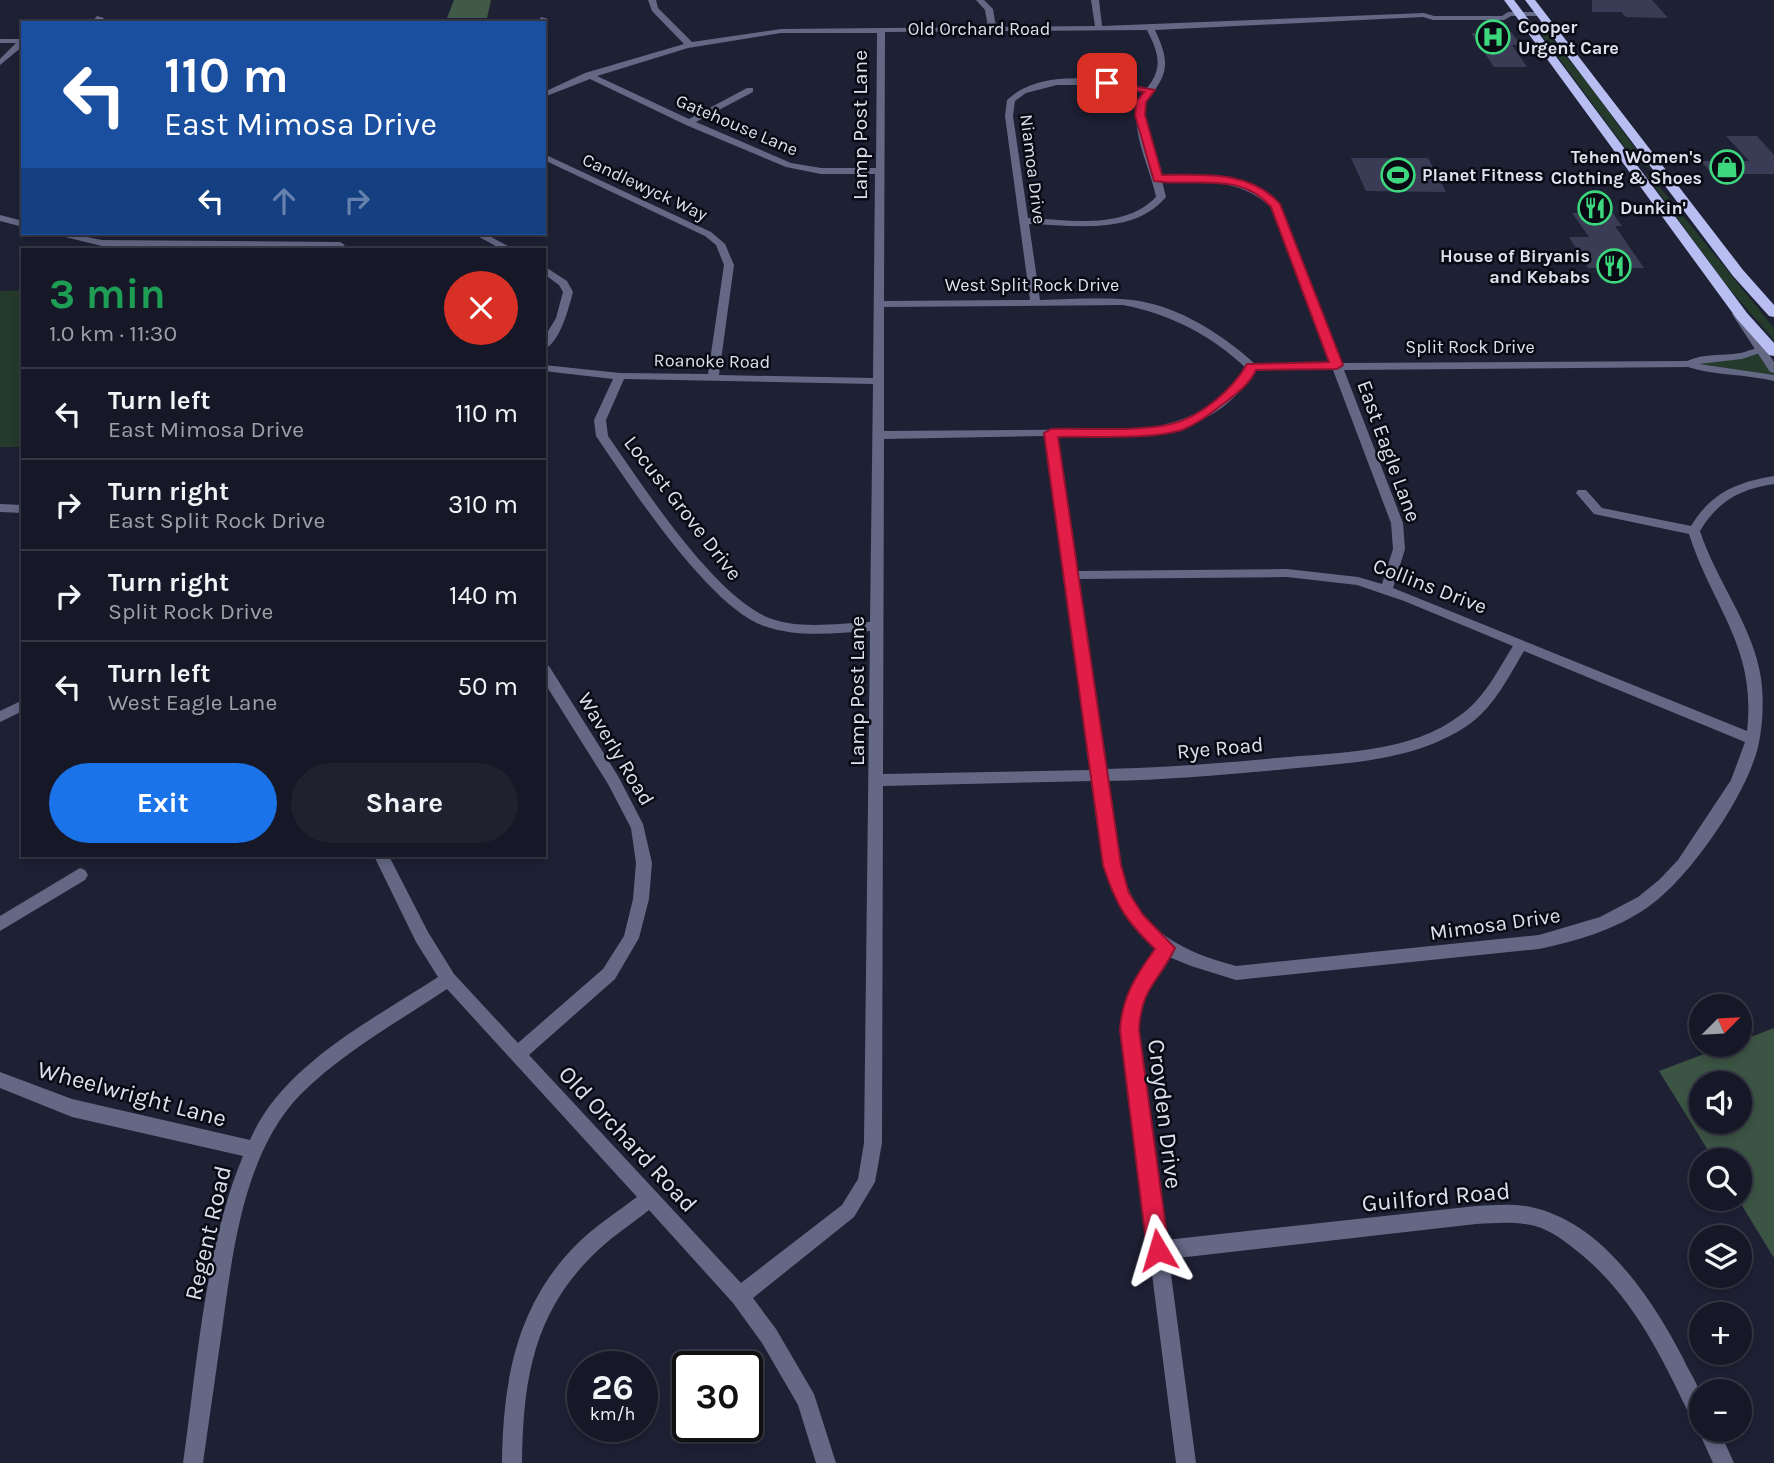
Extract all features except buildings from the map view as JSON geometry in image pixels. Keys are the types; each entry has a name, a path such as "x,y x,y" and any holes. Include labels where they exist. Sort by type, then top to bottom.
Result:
{"highway":[{"path":"1510,0 1515,14 1629,161 1726,295 1774,352"},
{"path":"1531,0 1738,273 1774,313"},
{"path":"1629,161 1655,173 1671,186"}],"street":[{"path":"652,0 655,9 689,44"},
{"path":"980,0 989,9 992,28"},
{"path":"1095,0 1099,29"},
{"name":"Old Orchard Road","path":"546,94 588,75 639,57 689,44 780,31 1150,28 1424,15 1433,18 1504,18 1515,14 1541,14"},
{"path":"1024,221 1110,221 1138,216 1156,205 1161,197 1158,178 1140,115 1141,102 1158,80 1163,64 1150,28"},
{"name":"Lamp Post Lane","path":"740,1296 848,1211 866,1182 873,1143 881,29"},
{"path":"0,41 21,41"},
{"path":"0,63 21,43"},
{"name":"Gatehouse Lane","path":"588,75 689,123 789,165 821,171 881,171"},
{"name":"Niamoa Drive","path":"1035,302 1009,116 1011,100 1017,94 1037,86 1062,83 1107,83 1150,90"},
{"path":"689,123 750,90"},
{"name":"Candlewyck Way","path":"546,158 708,234 719,244 729,265 713,379"},
{"name":"East Eagle Lane","path":"1158,178 1222,178 1254,188 1267,196 1276,207 1401,538 1400,555 1386,589"},
{"path":"0,218 21,223"},
{"path":"64,235 102,243 339,248"},
{"path":"204,244 211,235"},
{"path":"481,235 506,248"},
{"path":"546,270 563,283 568,292 561,318 546,343"},
{"path":"1726,295 1774,370"},
{"name":"West Split Rock Drive","path":"880,304 1122,302 1154,308 1194,327 1236,351 1252,366"},
{"name":"Split Rock Drive","path":"1689,364 1699,358 1749,356 1759,350"},
{"name":"Split Rock Drive","path":"1252,366 1689,364 1707,371 1747,371 1774,378"},
{"path":"878,435 1051,433 1177,427 1198,417 1230,393 1245,379 1252,366"},
{"name":"Roanoke Road","path":"546,368 620,376 879,381"},
{"name":"Locust Grove Drive","path":"620,376 600,420 601,436 720,590 750,616 768,623 797,629 878,626"},
{"name":"Mimosa Drive","path":"1051,433 1098,776 1112,865 1121,895 1137,920 1166,948 1200,965 1236,973 1528,944 1587,931 1641,903 1681,868 1699,844 1743,771 1752,739 1757,701 1752,663 1736,620 1707,569 1695,531"},
{"path":"1582,494 1598,511 1695,531 1707,510 1723,495 1740,487 1774,480"},
{"path":"0,508 21,509"},
{"name":"Collins Drive","path":"1072,575 1287,573 1358,580 1386,589 1752,739"},
{"name":"Rye Road","path":"877,780 1169,774 1348,757 1401,749 1435,737 1467,718 1490,695 1521,644"},
{"name":"Waverly Road","path":"516,1055 609,974 631,938 642,887 644,863 638,828 613,780 546,673"},
{"path":"0,718 21,706"},
{"name":"Old Orchard Road","path":"382,857 422,937 448,979 740,1296 769,1336 807,1401 826,1463"},
{"path":"0,924 80,874"},
{"name":"Croyden Drive","path":"1166,948 1138,988 1130,1009 1129,1030 1186,1463"},
{"name":"Regent Road","path":"193,1463 220,1273 241,1183 265,1126 293,1090 324,1062 448,979"},
{"name":"Wheelwright Lane","path":"0,1080 72,1108 254,1150"},
{"path":"512,1463 512,1405 523,1347 546,1301 577,1258 650,1198"},
{"name":"Guilford Road","path":"1158,1250 1476,1215 1507,1214 1537,1218 1567,1232 1597,1253 1629,1284 1655,1325 1689,1393"},
{"path":"1714,1442 1724,1463"}],"shaded area":[{"path":"454,0 491,0 487,18 447,18"},
{"path":"1532,22 1537,22 1588,83 1650,169 1635,161"},
{"path":"1644,172 1654,180 1774,328 1774,340 1726,285"},
{"path":"21,290 21,447 0,447 0,291"},
{"path":"1759,350 1774,370 1774,378 1689,364 1738,358"},
{"path":"1774,1028 1774,1258 1745,1211 1752,1211 1752,1148 1707,1148 1698,1134 1752,1134 1752,1071 1689,1071 1689,1120 1659,1071 1696,1057 1752,1057 1752,1036"}],"place":[{"name":"Cooper Urgent Care","path":"1493,37"},
{"name":"Tehen Women's Clothing & Shoes","path":"1727,167"},
{"name":"Planet Fitness","path":"1398,175"},
{"name":"Dunkin'","path":"1595,208"},
{"name":"House of Biryanis and Kebabs","path":"1614,266"}],"route":[{"path":"1107,83 1150,90 1141,102 1140,115 1158,178 1222,178 1240,182 1267,196 1276,207 1337,365 1252,366 1245,379 1230,393 1198,417 1177,427 1160,430 1051,433 1112,865 1121,895 1137,920 1166,948 1138,988 1130,1009 1129,1030 1158,1250"}]}
